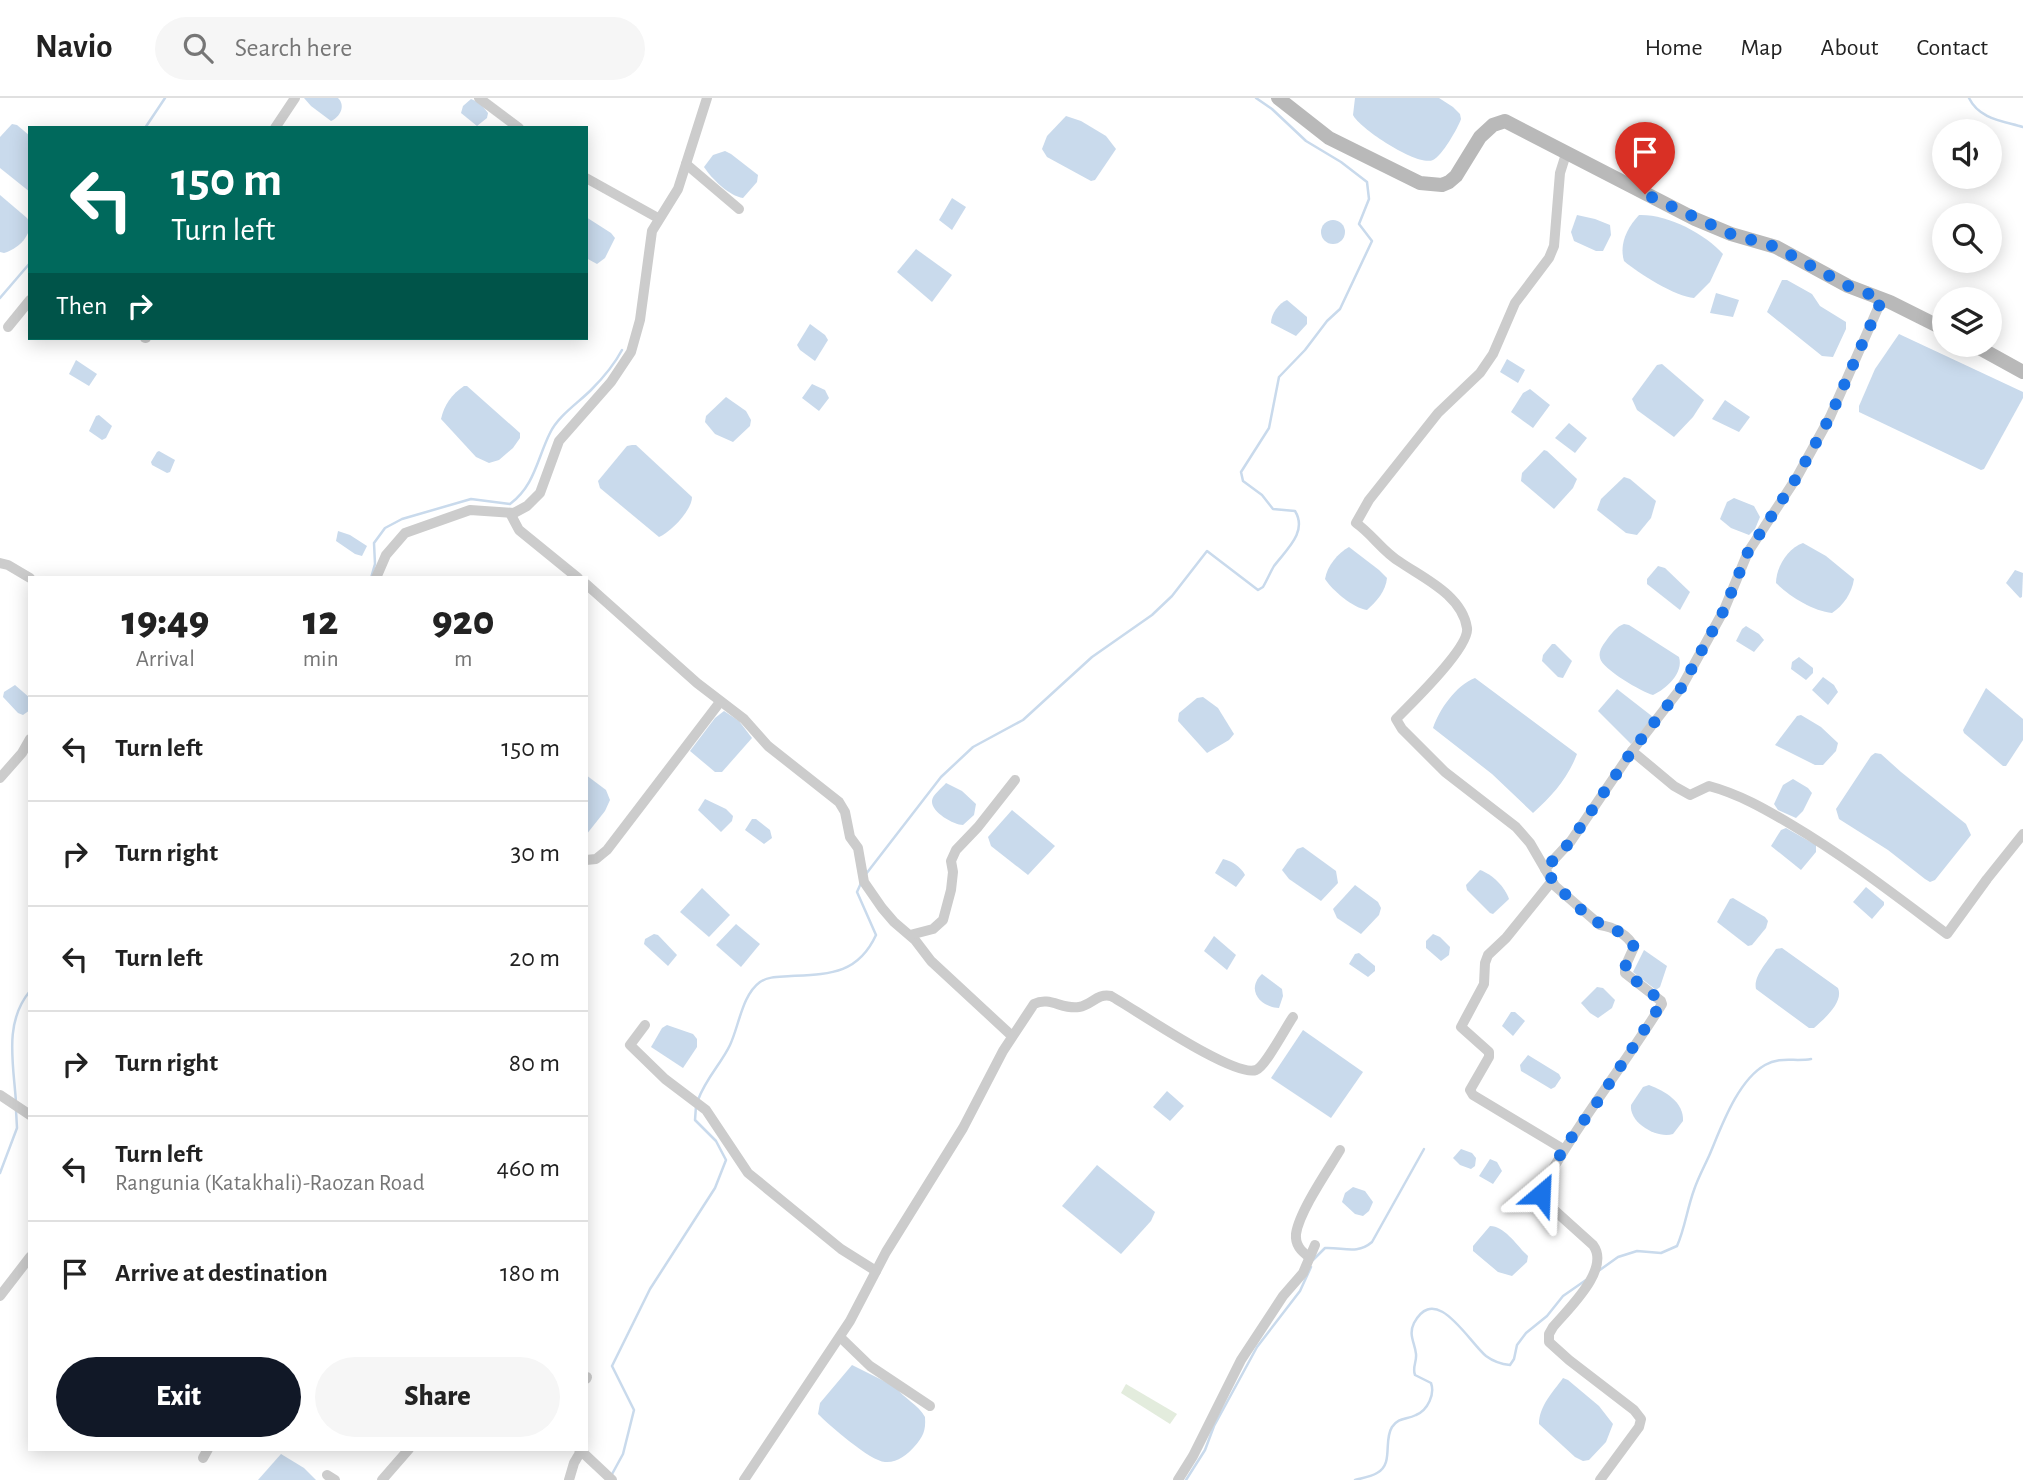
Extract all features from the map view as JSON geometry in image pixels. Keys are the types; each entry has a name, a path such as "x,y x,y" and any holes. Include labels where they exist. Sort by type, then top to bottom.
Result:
{"main road":[{"path":"1278,98 1329,138 1420,183 1442,185 1449,182 1456,176 1480,138 1496,123 1505,121 1695,219 1731,234 1776,247 1848,286 1932,323"},
{"path":"1996,357 2023,372"}],"street":[{"path":"276,126 295,98"},
{"path":"479,98 516,126"},
{"path":"377,576 386,555 405,533 470,510 510,513 527,506 540,493 559,441 611,382 631,352 640,320 652,231 678,189 707,98"},
{"path":"1566,154 1560,173 1554,246 1549,258 1515,303 1493,354 1480,373 1438,413 1369,500 1356,523 1392,557 1418,572 1449,598 1457,606 1468,629 1466,638 1446,665 1396,719 1402,729 1446,772 1516,827 1530,843 1552,881 1600,925 1609,926 1630,940 1634,947 1625,967 1626,973 1661,1001 1596,1104 1563,1149 1541,1190 1542,1197 1593,1245 1598,1252 1599,1262 1585,1289 1553,1327 1549,1342 1634,1410 1641,1419 1639,1427 1600,1480"},
{"path":"686,164 739,209"},
{"path":"588,179 658,218"},
{"path":"1545,869 1571,841 1632,751 1681,688 1724,610 1748,552 1792,484 1830,417 1882,299"},
{"path":"8,327 28,302"},
{"path":"510,513 519,530 576,576"},
{"path":"0,563 28,577"},
{"path":"588,586 720,702 744,719 768,746 839,802 845,812 850,837 858,848 864,882 894,922 910,935 931,961 1013,1035"},
{"path":"588,860 596,859 607,850 720,702"},
{"path":"0,778 28,742"},
{"path":"1632,751 1674,786 1690,795 1709,786 1743,797 1769,812 1848,859 1947,934 2023,834"},
{"path":"910,935 933,929 943,920 951,890 951,862 956,850 1015,780"},
{"path":"1552,881 1488,955 1484,984 1461,1027 1489,1052 1470,1090 1473,1095 1563,1149"},
{"path":"744,1480 840,1336 963,1128 1013,1035 1037,1002 1047,1000 1067,1007 1078,1007 1105,995 1136,1010 1212,1058 1253,1071 1261,1067 1293,1017"},
{"path":"645,1025 630,1045 665,1079 706,1110 748,1173 841,1249 876,1271"},
{"path":"0,1095 28,1114"},
{"path":"1309,1257 1300,1250 1296,1233 1340,1150"},
{"path":"1178,1480 1193,1456 1241,1360 1283,1296 1303,1273 1315,1245"},
{"path":"0,1296 28,1260"},
{"path":"840,1336 870,1366 930,1406"},
{"path":"382,1480 407,1451"},
{"path":"569,1480 580,1451"},
{"path":"581,1451 612,1480"}],"green space":[{"path":"1126,1384 1177,1414 1170,1424 1121,1393"}],"water":[{"path":"304,98 338,98 342,104 341,111 331,121"},
{"path":"1355,98 1439,98 1453,107 1461,119 1441,153 1433,160 1426,161 1403,153 1366,129 1353,115"},
{"path":"471,99 480,103 488,113 487,118 477,126 461,113 463,106"},
{"path":"1066,116 1081,121 1106,136 1116,149 1095,180 1091,181 1047,157 1042,149 1047,136"},
{"path":"12,124 28,134 28,190 0,168 0,137"},
{"path":"725,151 758,175 757,182 743,198 721,186 704,167 713,155"},
{"path":"0,195 27,218 28,233 14,249 0,252"},
{"path":"952,198 966,207 952,230 939,220"},
{"path":"1577,215 1610,225 1611,235 1603,251 1596,251 1574,241 1571,232"},
{"path":"1639,215 1661,218 1684,226 1706,239 1723,254 1710,282 1694,298 1668,289 1624,261 1625,237"},
{"path":"588,218 615,238 605,258 597,264 588,259"},
{"path":"1333,220 1344,227 1345,232 1338,243 1333,244 1322,237 1321,232 1328,221"},
{"path":"916,249 952,275 932,302 897,272"},
{"path":"1782,280 1787,280 1812,294 1820,306 1846,322 1846,329 1833,357 1822,356 1767,312"},
{"path":"1716,293 1739,300 1733,317 1710,313"},
{"path":"1287,300 1307,317 1307,324 1296,336 1271,323 1276,309"},
{"path":"810,324 828,340 815,361 797,345"},
{"path":"1899,334 1932,349 1932,357 1948,357 2023,392 2023,398 1981,470 1859,412 1875,369"},
{"path":"1507,359 1525,370 1518,383 1500,372"},
{"path":"76,360 97,374 89,386 69,374"},
{"path":"1662,364 1704,400 1693,417 1674,437 1637,410 1632,399 1657,365"},
{"path":"812,384 825,390 829,398 819,411 802,398"},
{"path":"464,386 520,433 520,438 513,448 499,460 489,463 476,457 441,419 449,400"},
{"path":"1530,389 1550,405 1533,428 1511,412 1523,393"},
{"path":"726,397 746,411 751,420 750,426 733,442 715,434 705,422 706,416"},
{"path":"1725,400 1750,417 1739,432 1712,419"},
{"path":"99,415 112,426 102,440 89,431"},
{"path":"1569,423 1587,438 1575,453 1555,438"},
{"path":"636,445 692,497 689,508 680,520 659,537 600,488 598,481 627,446"},
{"path":"1544,450 1577,479 1573,488 1554,509 1521,481 1522,473"},
{"path":"159,451 175,460 170,472 152,465 151,462"},
{"path":"1624,477 1656,501 1651,518 1637,535 1626,533 1597,510 1601,499"},
{"path":"1734,498 1754,506 1760,517 1749,535 1731,528 1720,519 1727,502"},
{"path":"338,531 367,546 362,556 336,541"},
{"path":"1803,543 1826,556 1854,579 1846,599 1832,613 1802,602 1776,583 1784,559 1792,549"},
{"path":"1349,547 1387,578 1383,592 1367,610 1344,598 1325,579 1334,560"},
{"path":"1658,566 1665,568 1690,592 1680,610 1647,584 1647,579"},
{"path":"2015,570 2023,573 2020,598 2006,583"},
{"path":"1624,624 1679,657 1676,674 1668,685 1653,695 1632,685 1602,663 1601,650 1615,630"},
{"path":"1746,626 1764,640 1754,652 1736,641"},
{"path":"1552,644 1572,661 1563,678 1558,677 1542,661 1543,655"},
{"path":"1799,657 1813,668 1813,673 1806,680 1791,669 1792,662"},
{"path":"1823,677 1834,685 1838,692 1828,705 1812,690"},
{"path":"1475,678 1577,754 1559,786 1533,813 1492,774 1433,728 1449,699 1461,686"},
{"path":"15,685 28,696 28,711 23,715 18,713 3,697 4,692"},
{"path":"1986,688 2023,719 2023,740 2006,766 1963,730"},
{"path":"1617,689 1653,717 1631,744 1598,711"},
{"path":"1203,697 1218,708 1234,734 1207,753 1178,721 1179,713 1197,698"},
{"path":"724,711 739,721 752,738 722,772 715,772 690,751 715,718"},
{"path":"1801,715 1821,727 1838,743 1836,751 1823,765 1815,765 1775,745 1797,716"},
{"path":"1875,753 1881,754 1966,824 1971,835 1935,880 1930,882 1925,879 1888,850 1839,819 1836,809"},
{"path":"588,776 606,790 610,800 588,832"},
{"path":"1793,779 1812,793 1803,811 1796,818 1778,810 1774,804 1783,785"},
{"path":"946,783 962,791 976,804 974,815 963,825 944,817 933,805 934,796"},
{"path":"705,799 726,809 733,816 732,821 721,832 698,810"},
{"path":"1012,810 1055,846 1028,875 991,846 988,837"},
{"path":"752,819 770,830 772,838 764,844 745,830"},
{"path":"1786,828 1816,845 1816,852 1801,870 1771,846 1781,830"},
{"path":"1303,847 1336,871 1338,883 1321,901 1289,879 1282,870 1297,849"},
{"path":"1223,859 1236,865 1245,875 1236,887 1215,873"},
{"path":"1480,870 1498,882 1509,899 1493,914 1467,890 1466,885"},
{"path":"1355,885 1378,902 1381,908 1379,915 1361,934 1337,918 1333,909"},
{"path":"1866,887 1884,902 1872,919 1853,902"},
{"path":"702,888 730,915 709,937 680,912"},
{"path":"1733,898 1768,921 1766,928 1752,945 1748,946 1717,922"},
{"path":"736,924 760,944 741,967 716,945"},
{"path":"654,934 677,955 668,966 644,944 645,939"},
{"path":"1433,934 1450,947 1449,955 1441,961 1426,948 1426,941"},
{"path":"1214,936 1236,955 1227,970 1204,951"},
{"path":"1782,948 1838,988 1836,1004 1814,1028 1809,1028 1756,989 1762,969 1776,949"},
{"path":"1644,950 1667,966 1660,987 1656,990 1633,972"},
{"path":"1359,953 1375,966 1375,971 1368,977 1349,964 1355,954"},
{"path":"1262,974 1282,989 1279,1008 1266,1004 1257,996 1255,986"},
{"path":"1597,987 1603,988 1615,1000 1612,1008 1598,1018 1581,1003"},
{"path":"1511,1012 1515,1012 1525,1021 1513,1036 1502,1026"},
{"path":"667,1025 693,1034 697,1039 697,1047 683,1068 651,1047 662,1028"},
{"path":"1303,1030 1363,1072 1331,1118 1271,1078"},
{"path":"1528,1055 1559,1074 1561,1078 1555,1087 1551,1089 1521,1071 1520,1065"},
{"path":"1649,1085 1667,1094 1680,1108 1683,1121 1673,1134 1652,1132 1634,1118 1631,1105 1643,1087"},
{"path":"1167,1091 1184,1106 1170,1121 1153,1107"},
{"path":"1461,1149 1472,1153 1476,1158 1475,1166 1471,1169 1460,1165 1453,1158"},
{"path":"1490,1159 1497,1162 1502,1171 1493,1184 1479,1176"},
{"path":"1097,1165 1155,1212 1151,1221 1121,1254 1062,1206"},
{"path":"1353,1187 1365,1191 1373,1202 1363,1216 1355,1214 1342,1202 1345,1193"},
{"path":"1490,1226 1501,1229 1528,1256 1527,1262 1512,1276 1498,1272 1473,1251 1473,1246"},
{"path":"852,1365 896,1387 925,1417 920,1440 898,1460 885,1462 870,1456 818,1414 820,1403"},
{"path":"1563,1378 1599,1406 1613,1424 1606,1442 1589,1460 1583,1461 1575,1457 1539,1424 1544,1405"},
{"path":"281,1454 304,1468 316,1480 258,1480"}],"waterway":[{"path":"146,126 165,98"},
{"path":"866,874 941,777 973,747 1023,720 1092,657 1152,615 1172,596 1207,551 1258,590 1263,587 1274,566 1294,540 1299,526 1295,511 1273,509 1262,495 1243,481 1241,472 1269,428 1279,377 1340,309 1372,241 1359,224 1369,199 1367,182 1306,141 1256,98"},
{"path":"1969,98 1985,115 2023,127"},
{"path":"0,298 28,265"},
{"path":"372,576 375,564 374,543 385,528 402,519 471,499 510,504 518,497 530,480 554,427 563,415 600,381 622,350"},
{"path":"698,1100 730,1045 749,995 760,982 775,977 818,974 841,969 861,958 869,948 876,935 857,892 861,883"},
{"path":"16,1103 12,1060 13,1031 16,1017 28,994"},
{"path":"1597,1272 1618,1257 1637,1251 1661,1253 1677,1246 1697,1181 1738,1093 1755,1072 1771,1062 1811,1059"},
{"path":"611,1476 623,1454 634,1410 612,1366 650,1289 715,1188 726,1160 716,1141 695,1120 696,1106"},
{"path":"0,1173 17,1128 16,1110"},
{"path":"1313,1260 1325,1248 1355,1249 1372,1242 1424,1149"},
{"path":"1186,1480 1205,1450 1214,1426 1257,1347 1300,1291 1311,1267"},
{"path":"1355,1480 1372,1476 1382,1469 1387,1458 1392,1427 1400,1420 1420,1413 1429,1401 1431,1383 1414,1372 1416,1354 1412,1331 1414,1323 1423,1312 1432,1309 1442,1311 1486,1356 1510,1365 1517,1345 1526,1333 1547,1316 1563,1296 1586,1280"}],"route":[{"path":"1541,1194 1563,1149 1638,1042 1661,1004 1661,1001 1626,973 1625,967 1634,947 1630,940 1617,930 1600,925 1555,886 1545,869 1571,841 1632,751 1681,688 1724,610 1748,552 1797,477 1830,417 1882,299 1848,286 1776,247 1731,234 1645,194"}]}
